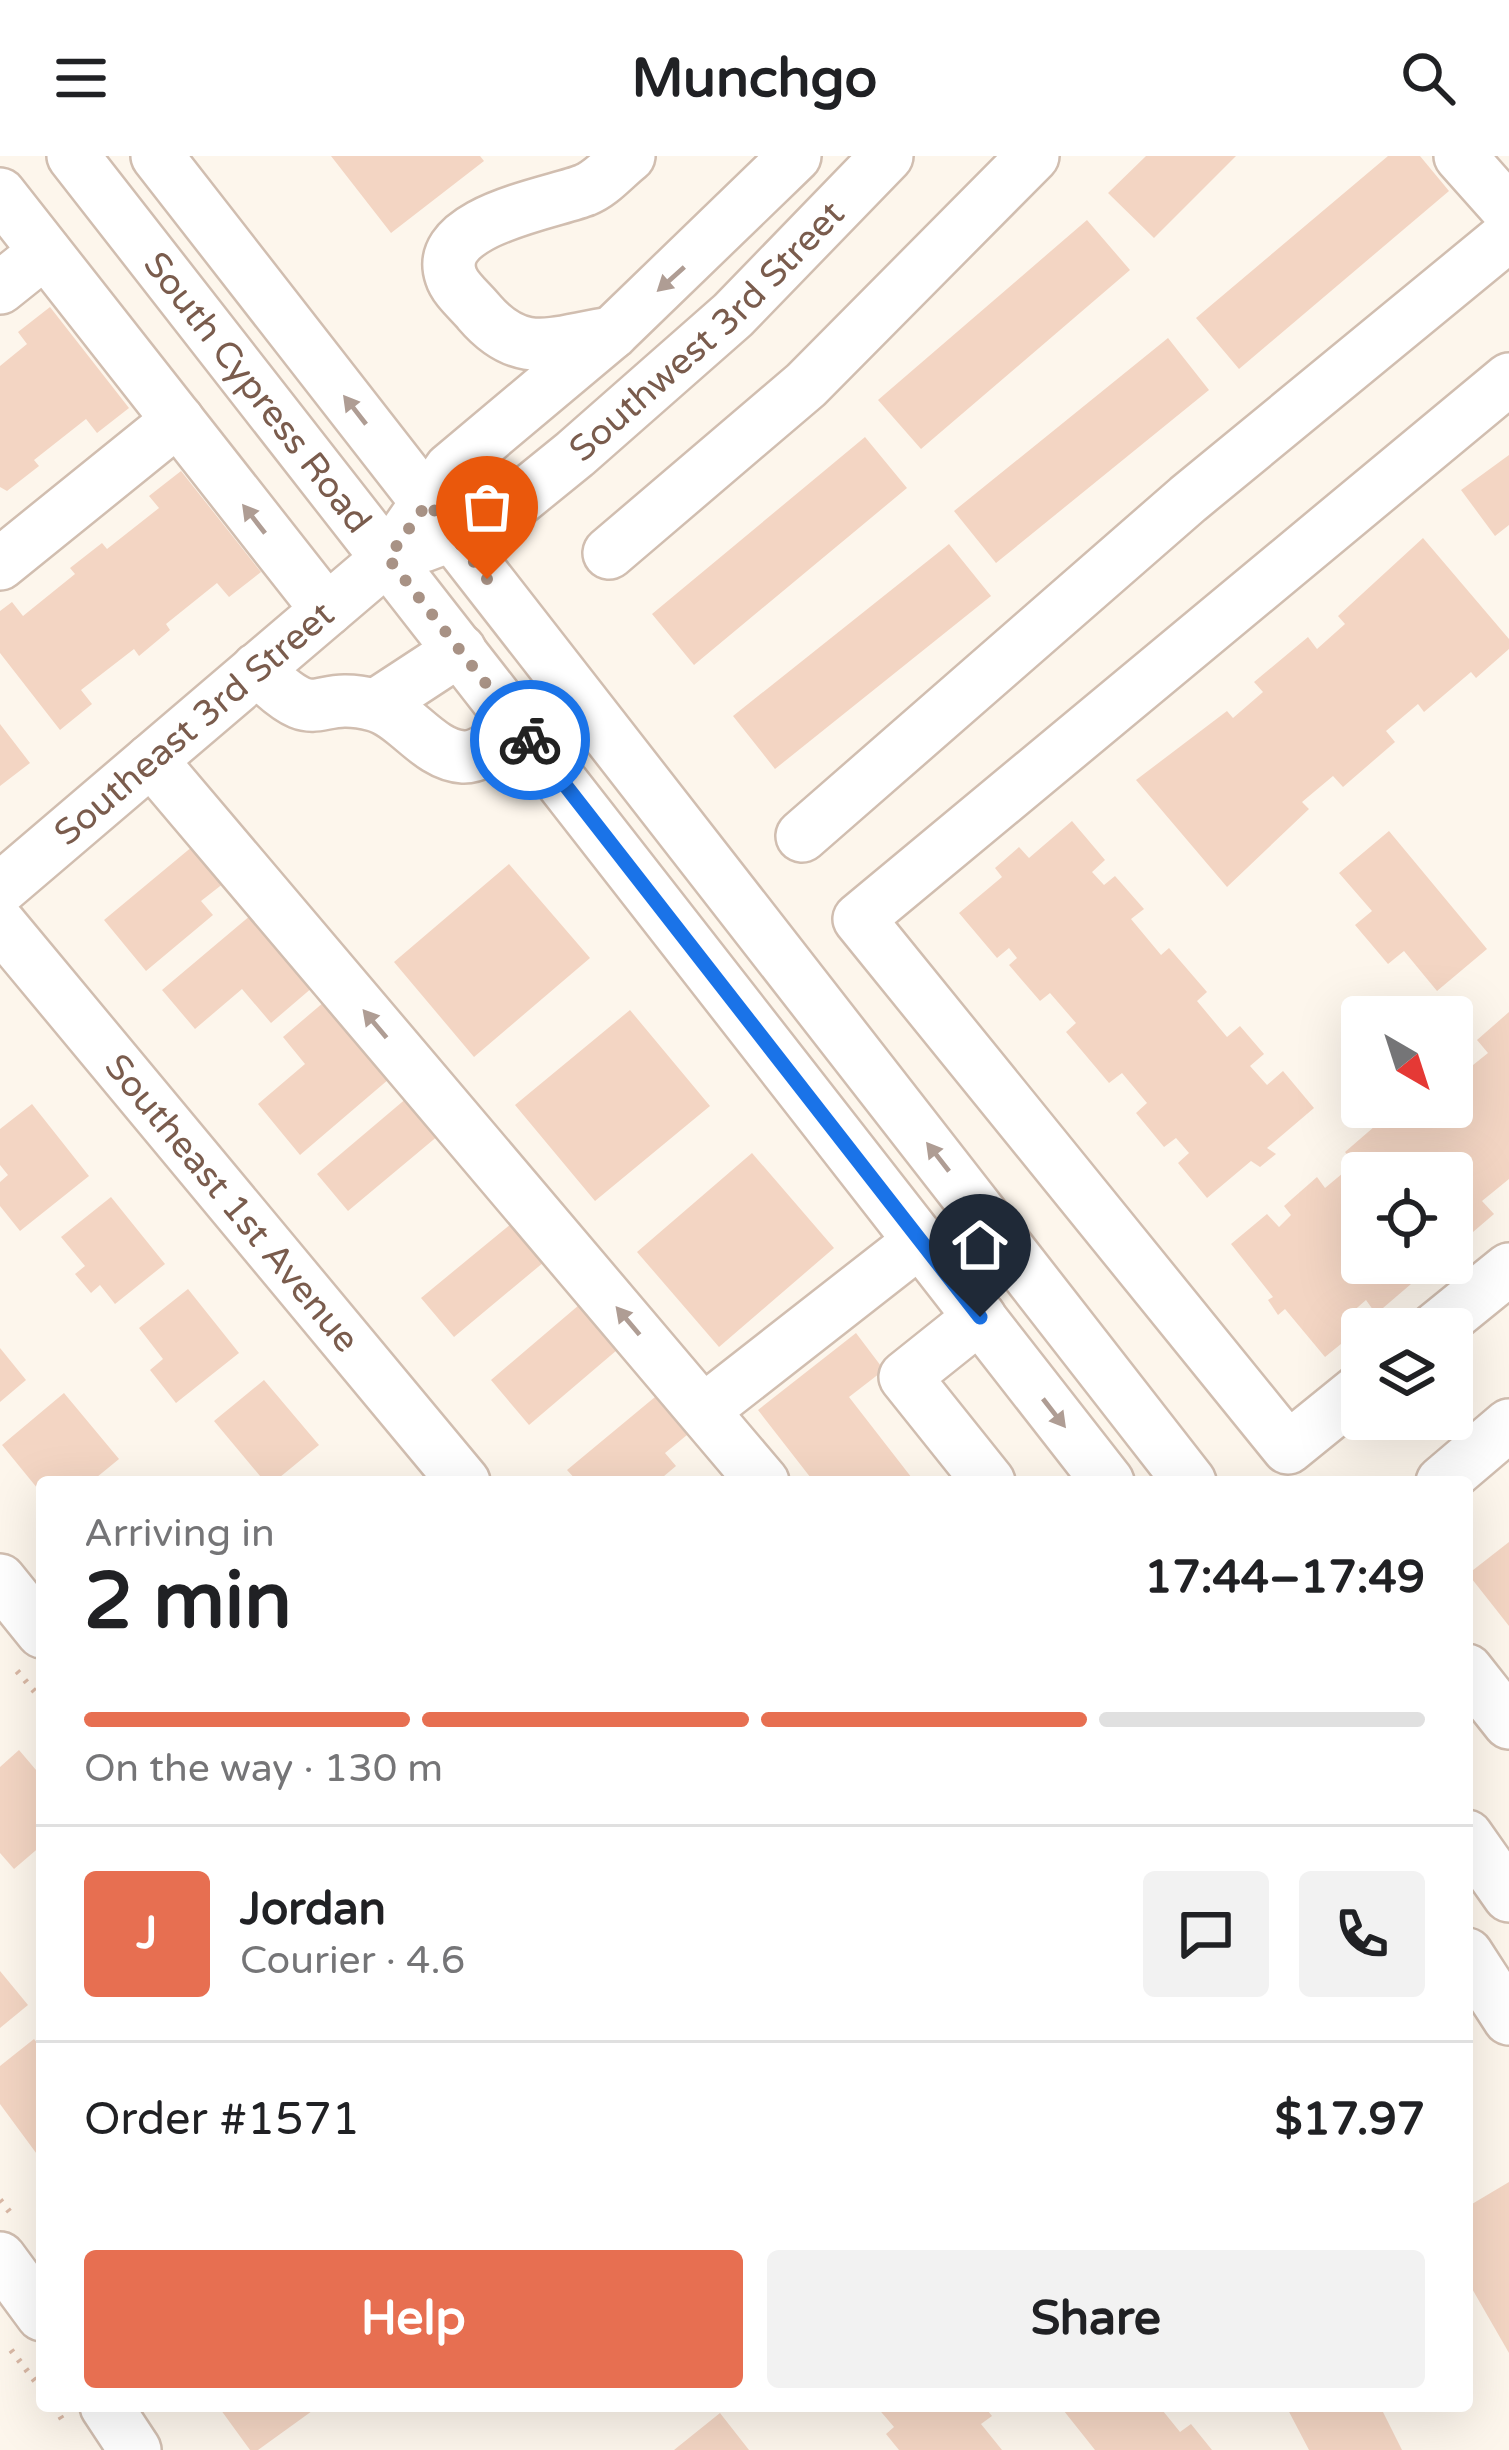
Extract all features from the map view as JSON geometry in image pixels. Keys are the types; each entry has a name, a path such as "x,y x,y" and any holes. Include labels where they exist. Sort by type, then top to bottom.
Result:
{"street":[{"name":"South Cypress Road","path":"73,156 1103,1476"},
{"name":"South Cypress Road","path":"157,156 1185,1476"},
{"path":"612,333 524,346 494,329 452,280 448,264 456,244 493,219 576,172 628,156"},
{"name":"Southwest 3rd Street","path":"440,519 450,470 612,333 796,156"},
{"name":"Southwest 3rd Street","path":"388,558 440,519 495,519 653,388 805,245 886,156"},
{"path":"609,553 806,385 1033,156"},
{"path":"1460,156 1509,211"},
{"path":"0,194 327,610"},
{"path":"802,836 1188,500 1509,235"},
{"path":"0,288 45,252"},
{"path":"1341,1405 1288,1448 859,919 1509,379"},
{"path":"0,564 178,420"},
{"name":"Southeast 3rd Street","path":"0,889 388,558"},
{"path":"257,669 290,702 304,707 376,705 460,650"},
{"path":"376,705 450,755 469,758 521,729"},
{"path":"152,760 758,1476"},
{"name":"Southeast 1st Avenue","path":"0,924 459,1476"},
{"path":"704,1410 920,1240"},
{"path":"1461,1308 1509,1269"},
{"path":"980,1317 905,1378 984,1476"},
{"path":"1449,1476 1509,1425"},
{"path":"0,1580 28,1649"},
{"path":"1473,1678 1509,1723"},
{"path":"1473,1845 1509,1896"},
{"path":"1473,1963 1509,2020"},
{"path":"0,2258 36,2307"},
{"path":"110,2412 135,2450"}],"path":[{"path":"28,1649 36,1678"},
{"path":"0,2336 36,2382"}],"building":[{"path":"331,156 480,156 484,161 391,233"},
{"path":"1146,156 1236,156 1154,238 1108,193"},
{"path":"1388,156 1420,156 1449,191 1239,369 1196,318"},
{"path":"1087,220 1130,270 921,449 878,400"},
{"path":"50,307 129,408 97,433 86,419 34,460 39,466 7,491 0,487 0,366 27,344 18,332"},
{"path":"1168,338 1209,390 996,563 954,511"},
{"path":"865,437 907,488 694,665 652,614"},
{"path":"1509,455 1509,525 1495,536 1461,490"},
{"path":"181,471 261,572 229,597 217,583 166,624 170,630 139,656 134,649 81,690 92,704 60,730 0,653 0,611 12,602 23,616 75,574 70,568 102,543 107,549 159,508 149,496"},
{"path":"1423,538 1509,639 1509,649 1476,678 1471,672 1424,712 1418,704 1386,731 1395,742 1343,787 1333,776 1302,802 1309,809 1227,887 1136,780 1227,711 1233,718 1263,692 1254,682 1308,637 1317,649 1345,624 1338,616"},
{"path":"949,544 991,596 775,769 733,716"},
{"path":"0,724 30,763 0,786"},
{"path":"1072,821 1105,860 1092,872 1104,885 1115,876 1144,909 1131,919 1161,955 1169,948 1207,992 1197,1001 1227,1037 1240,1026 1264,1054 1250,1066 1267,1085 1283,1071 1314,1108 1267,1148 1276,1154 1260,1167 1251,1161 1207,1198 1178,1163 1189,1153 1176,1138 1164,1147 1136,1113 1147,1103 1122,1073 1109,1083 1066,1032 1076,1023 1050,993 1040,1001 1009,965 1017,958 1009,948 997,958 959,913 1002,877 995,868 1019,847 1029,858"},
{"path":"1389,831 1487,949 1437,991 1404,951 1388,964 1355,925 1372,911 1339,873"},
{"path":"193,846 224,883 201,901 213,915 146,971 104,920"},
{"path":"509,864 590,958 474,1057 394,962"},
{"path":"251,915 313,987 271,1023 242,989 195,1029 162,990"},
{"path":"324,1002 389,1079 300,1155 258,1104 305,1064 283,1037"},
{"path":"630,1010 710,1106 595,1201 515,1105"},
{"path":"1509,1012 1509,1179 1482,1201 1494,1214 1473,1232 1473,1152 1345,1152 1373,1128 1473,1128 1473,1065 1488,1053 1477,1040"},
{"path":"408,1097 439,1135 348,1211 317,1174"},
{"path":"32,1104 89,1176 20,1231 0,1206 0,1182 8,1175 0,1165 0,1129"},
{"path":"752,1153 834,1248 719,1347 637,1252"},
{"path":"1341,1175 1341,1284 1411,1284 1383,1308 1372,1308 1366,1300 1357,1308 1341,1308 1341,1344 1325,1357 1285,1309 1278,1315 1268,1300 1273,1297 1231,1244 1267,1214 1279,1227 1291,1215 1284,1206 1317,1177 1325,1188"},
{"path":"111,1197 165,1264 115,1304 100,1285 91,1293 75,1274 85,1266 61,1237"},
{"path":"512,1223 544,1262 454,1337 421,1298"},
{"path":"188,1289 239,1353 176,1403 150,1370 163,1359 139,1328"},
{"path":"579,1305 617,1350 529,1425 491,1380"},
{"path":"856,1333 884,1370 849,1397 910,1476 809,1476 758,1410"},
{"path":"0,1348 26,1380 0,1402"},
{"path":"264,1380 319,1445 281,1476 260,1476 214,1421"},
{"path":"64,1393 119,1459 98,1476 36,1476 36,1487 2,1445"},
{"path":"655,1397 687,1435 665,1453 676,1466 664,1476 572,1476 567,1470"},
{"path":"1509,1542 1509,1626 1473,1580 1473,1570"},
{"path":"19,1750 36,1770 36,1850 14,1869 0,1853 0,1767"},
{"path":"0,1971 28,2005 0,2028"},
{"path":"36,2042 36,2153 0,2104 0,2066"},
{"path":"1509,2182 1509,2353 1473,2290 1473,2203"},
{"path":"222,2412 311,2412 258,2450 250,2450"},
{"path":"881,2412 989,2412 992,2416 981,2424 1002,2450 899,2450 886,2434 894,2427"},
{"path":"1065,2412 1164,2412 1180,2432 1191,2424 1212,2450 1095,2450"},
{"path":"1289,2412 1383,2412 1402,2450 1309,2450"},
{"path":"720,2413 749,2450 674,2450"}],"way so far":[{"path":"487,579 428,502 388,558 530,740"}],"route":[{"path":"530,740 980,1317"}]}
